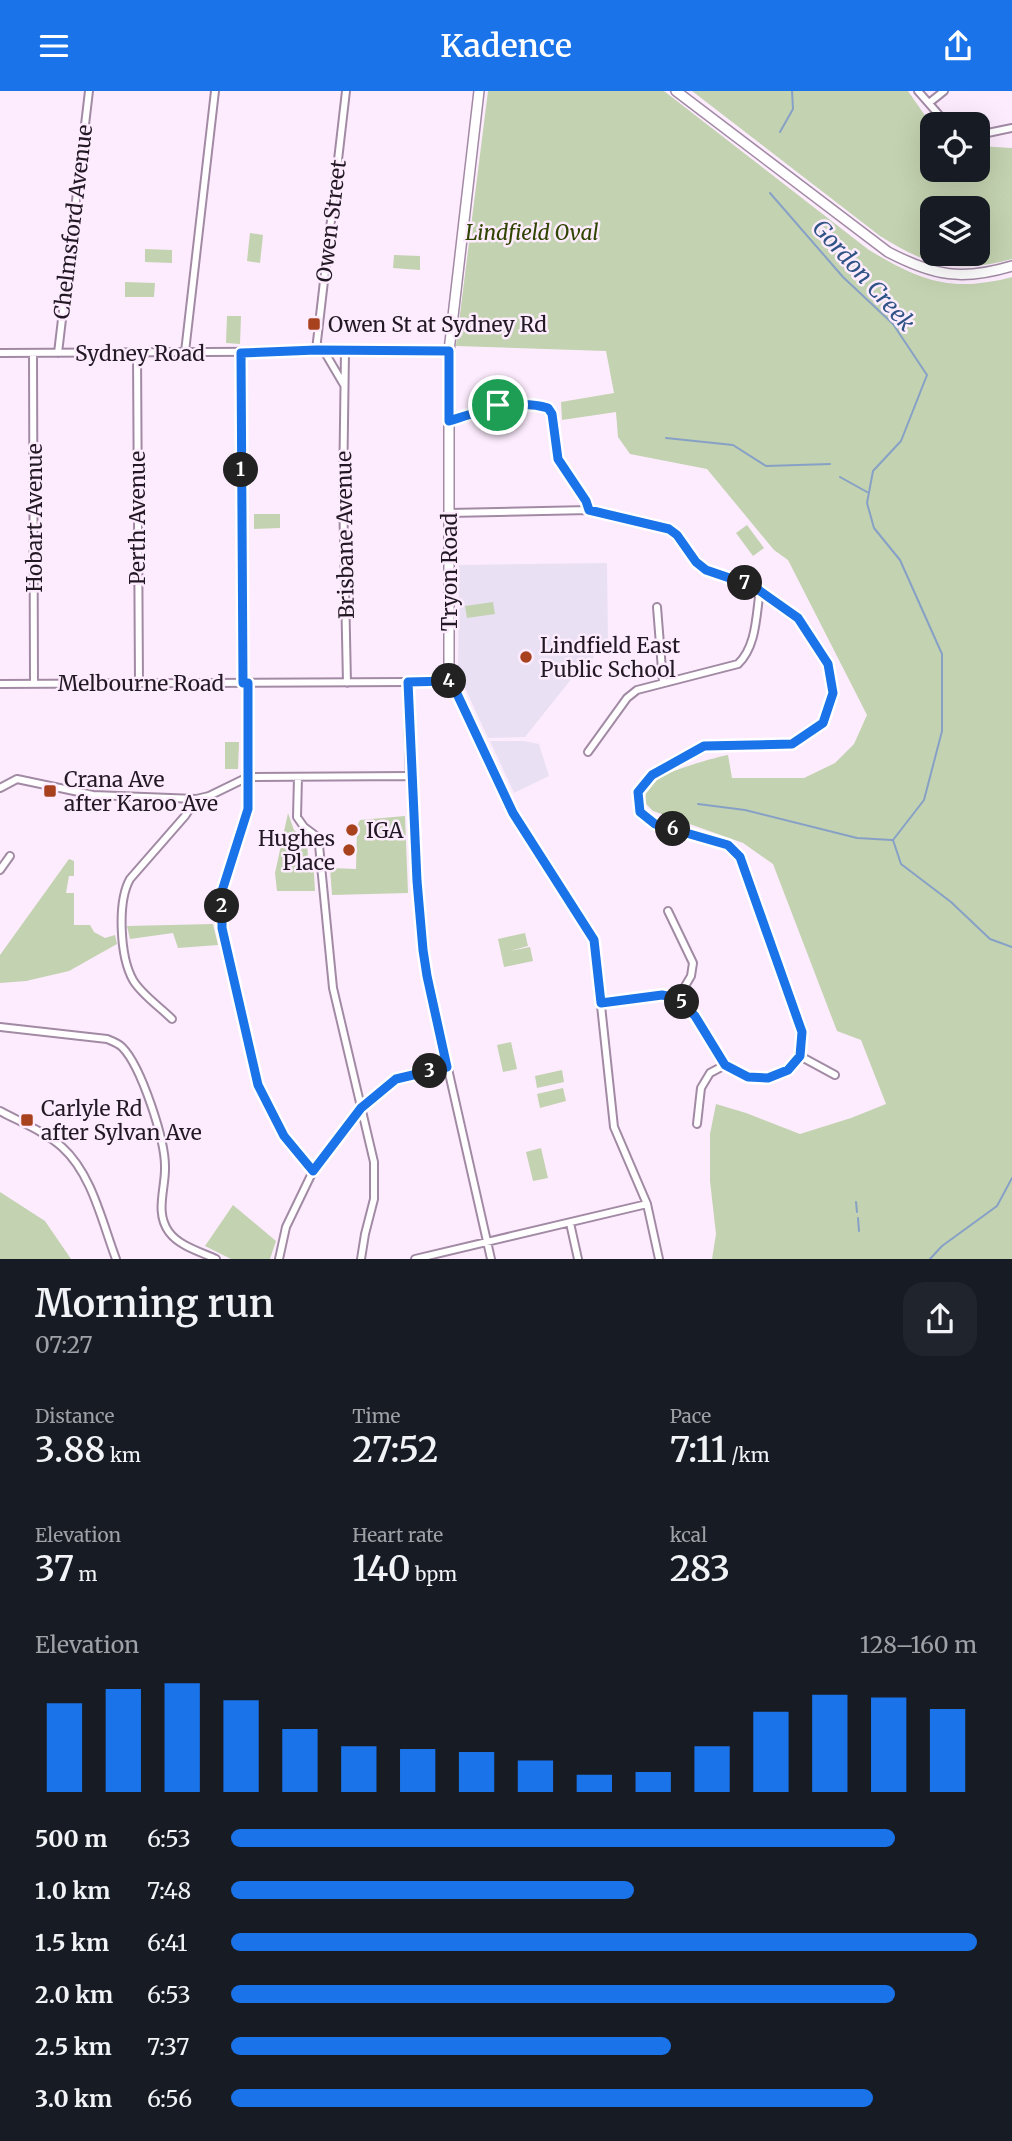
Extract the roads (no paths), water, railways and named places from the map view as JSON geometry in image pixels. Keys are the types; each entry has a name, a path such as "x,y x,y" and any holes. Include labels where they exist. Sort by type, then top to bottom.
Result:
{"street":[{"name":"Chelmsford Avenue","path":"58,353 89,91"},
{"path":"185,352 215,91"},
{"name":"Owen Street","path":"320,350 346,91"},
{"name":"Tryon Road","path":"480,91 449,351 449,673 513,813 594,940 614,1127 648,1204 659,1259"},
{"path":"676,91 888,252 937,272 958,275 986,274 1012,266"},
{"path":"918,91 937,112"},
{"path":"929,103 944,91"},
{"path":"990,133 1012,128"},
{"path":"320,350 345,387"},
{"name":"Brisbane Avenue","path":"345,351 343,494 347,683"},
{"name":"Sydney Road","path":"0,353 449,351"},
{"name":"Hobart Avenue","path":"33,353 34,683"},
{"name":"Perth Avenue","path":"137,353 139,683"},
{"path":"241,353 248,777 246,821 222,891 222,928 258,1085 284,1136 313,1171"},
{"path":"449,421 498,405 548,408 552,414 558,459 586,501 589,510"},
{"path":"449,513 589,510 669,529 706,570 760,590 798,618 828,664 833,693 823,723 792,744 704,746 652,775 638,792 640,812 655,824 728,845 740,857 802,1032 800,1056 788,1070 768,1078 748,1077 725,1065 695,1016 678,998 662,995 601,1003"},
{"path":"588,752 627,698 637,690 738,664 746,657 751,648 760,590"},
{"path":"657,607 663,682"},
{"name":"Melbourne Road","path":"0,684 451,681"},
{"path":"408,682 417,881 425,963 491,1259"},
{"path":"0,788 17,779 93,795 196,800 248,777 411,776"},
{"path":"298,777 297,817 304,828 317,836 332,978 374,1162 373,1206 361,1259"},
{"path":"172,1019 133,980 121,924 130,879 196,800"},
{"path":"0,870 10,856"},
{"path":"668,911 693,963 691,976 678,998"},
{"path":"0,1027 107,1039 121,1046 143,1081 162,1145 165,1167 161,1206 163,1220 178,1241 216,1259"},
{"path":"800,1056 835,1076"},
{"path":"697,1123 701,1089 710,1073 725,1065"},
{"path":"279,1259 286,1227 313,1171 361,1108 401,1077 447,1067"},
{"path":"0,1111 51,1139 76,1162 89,1187 116,1259"},
{"path":"415,1259 648,1204"},
{"path":"570,1223 578,1259"}],"waterway":[{"name":"Gordon Creek","path":"780,132 793,109 792,91"},
{"name":"Gordon Creek","path":"770,193 843,277 893,324 927,375 901,441 873,471 867,503 874,528 900,560 942,654 942,731 924,800 893,840 901,864 951,902 990,939 1012,947"},
{"path":"666,438 733,445 766,466 830,464"},
{"path":"840,477 867,492"},
{"path":"698,804 745,810 857,838 892,840"},
{"name":"Gordon Creek","path":"930,1259 942,1246 997,1206 1012,1178"},
{"path":"856,1202 857,1212"},
{"path":"858,1218 859,1231"}],"place":[{"name":"Owen St at Sydney Rd","path":"314,324"},
{"name":"Lindfield East Public School","path":"526,657"},
{"name":"Crana Ave after Karoo Ave","path":"50,791"},
{"name":"IGA","path":"352,830"},
{"name":"Hughes Place","path":"349,850"},
{"name":"Carlyle Rd after Sylvan Ave","path":"27,1120"}],"park label":[{"name":"Lindfield Oval","path":"532,232"}]}
